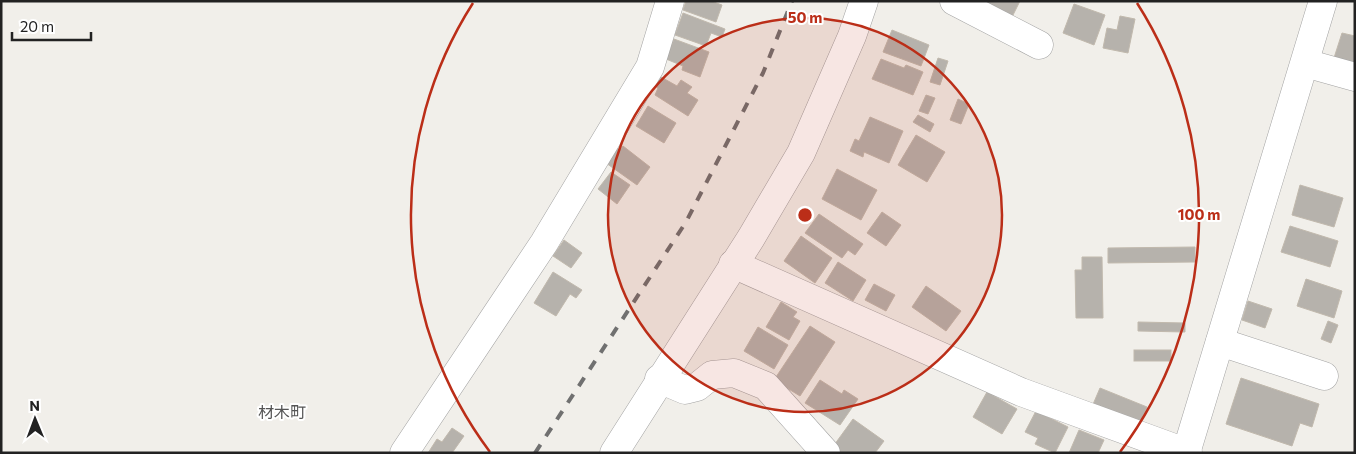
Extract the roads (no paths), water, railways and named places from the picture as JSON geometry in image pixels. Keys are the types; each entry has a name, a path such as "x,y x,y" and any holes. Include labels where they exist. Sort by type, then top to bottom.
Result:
{"street":[{"path":"404,453 544,243 650,67 670,1"},
{"path":"614,453 751,238 801,153 852,36 864,1"},
{"path":"954,1 1039,45"},
{"path":"733,264 1021,392 1187,453 1323,1"},
{"path":"1305,63 1355,77"},
{"path":"1220,342 1324,376"},
{"path":"659,380 685,390 697,387 712,376 734,373 766,386 826,453"}],"railway":[{"path":"535,453 686,222 763,73 792,1"}],"district":[{"name":"材木町","path":"282,411"}]}
